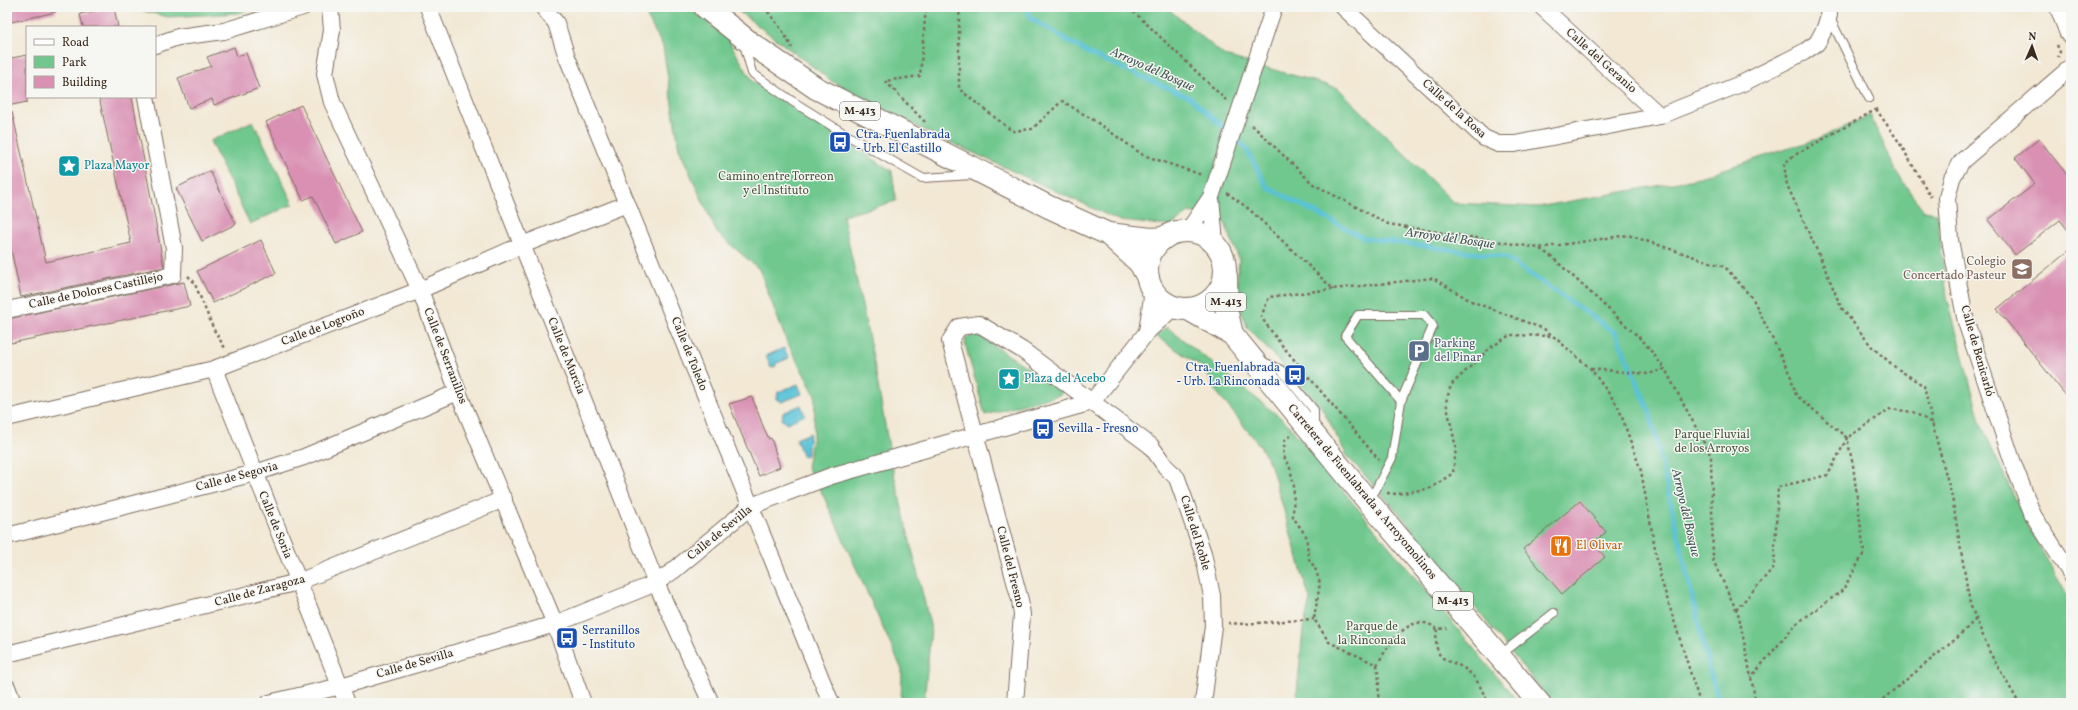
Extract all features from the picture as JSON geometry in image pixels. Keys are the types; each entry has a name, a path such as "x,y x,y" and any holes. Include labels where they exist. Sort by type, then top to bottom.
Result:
{"main road":[{"name":"M-413","path":"705,7 742,36 816,88 925,144 1108,234 1140,263 1158,298 1181,308 1200,307 1211,301 1219,292 1224,280 1226,268 1221,251 1215,243"},
{"path":"2061,7 2063,37"},
{"name":"M-413","path":"1108,234 1151,239 1164,238 1175,233 1188,231"},
{"path":"1188,231 1207,237 1215,243"},
{"path":"1150,284 1147,266 1150,255 1164,238"},
{"name":"Carretera de Fuenlabrada a Arroyomolinos","path":"1226,268 1227,313 1232,334 1310,430 1371,496 1539,703"},
{"name":"Carretera de Fuenlabrada a Arroyomolinos","path":"1181,308 1232,334"}],"street":[{"path":"156,45 178,37 224,31 303,7"},
{"name":"Calle de Serranillos","path":"330,7 332,30 325,74 332,102 420,290 458,392 555,624 583,703"},
{"name":"Calle de Murcia","path":"428,7 656,583 711,703"},
{"name":"Calle de Toledo","path":"543,7 556,23 567,57 831,703"},
{"path":"1188,231 1211,197 1274,7"},
{"name":"Calle de la Rosa","path":"1343,7 1484,138 1498,144 1515,144 1660,116 1743,83 1804,52 1817,43 1825,28 1828,11"},
{"name":"Calle del Geranio","path":"1542,7 1660,116"},
{"name":"Calle de Benicarló","path":"2064,63 1962,161 1956,168 1952,178 1948,198 1950,240 1966,322 1993,407 2033,515 2071,574"},
{"name":"Calle de Dolores Castillejo","path":"7,310 173,275 174,248 146,98"},
{"path":"1211,197 1215,243"},
{"name":"Calle de Logroño","path":"7,418 214,369 420,290 522,246 628,204"},
{"path":"1147,332 1150,284"},
{"path":"975,434 950,342 959,327 979,324 1022,350 1092,402 1147,332 1181,308"},
{"name":"Calle de Soria","path":"214,369 347,703"},
{"name":"Calle de Segovia","path":"7,536 255,473 304,457 458,392"},
{"name":"Calle de Sevilla","path":"269,703 341,686 555,624 656,583 673,571 751,506 831,476 1092,402"},
{"name":"Calle del Roble","path":"1092,402 1151,446 1164,466 1177,478 1203,553 1212,596 1213,622 1203,703"},
{"name":"Calle del Fresno","path":"975,434 1020,600 1022,615 1015,703"},
{"name":"Calle de Zaragoza","path":"7,654 298,582 504,499"},
{"path":"7,687 13,703"}],"lane":[{"path":"1828,11 1869,98"},
{"path":"742,36 752,73 792,101 870,149 922,178 985,174"},
{"path":"1371,496 1392,458 1400,401 1434,326 1424,315 1358,315 1346,336 1400,401"},
{"path":"1500,655 1554,613"}],"path":[{"path":"764,7 782,30 792,49"},
{"path":"925,144 926,123 885,81 920,76 926,7"},
{"path":"1130,7 1227,101"},
{"path":"2063,37 2060,52 2064,63"},
{"path":"1869,98 1899,142 1930,197 1948,198"},
{"path":"1877,109 1793,156 1784,164 1787,185 1841,307 1872,346 1895,367 1924,386 1932,424 1952,497 1970,604 1990,653 2019,703"},
{"path":"1250,123 1313,184 1388,224 1539,248 1577,244 1628,235 1725,266 1753,299 1791,377 1796,395 1847,438 1853,465 1864,553 1842,590 1796,624 1751,677"},
{"path":"1539,248 1552,257 1644,342 1665,368 1711,456 1713,560 1739,616 1756,703"},
{"path":"173,260 194,282 214,330 234,361"},
{"path":"1333,289 1269,298 1261,317 1280,343 1387,469"},
{"path":"1371,496 1397,494 1431,488 1453,473 1456,448 1446,402 1451,385 1490,348 1510,335 1553,336 1590,369 1618,406 1641,470 1660,576 1700,703"},
{"path":"1590,369 1648,374 1665,368"},
{"path":"1736,610 1774,567 1778,487 1828,475 1847,438 1890,408 1913,412 1932,424"},
{"path":"1310,430 1285,440 1283,455 1290,468 1294,486 1293,517 1306,536 1309,559 1315,568 1320,583 1314,619 1329,642 1377,665"},
{"path":"1213,622 1243,624 1314,619"},
{"path":"1878,703 1956,638 1976,619"},
{"path":"1378,703 1379,680 1377,665 1392,639 1406,627 1418,623 1431,624 1437,629 1447,628"},
{"path":"1437,629 1435,644 1442,658 1470,672 1482,687 1489,703"}],"green space":[{"path":"128,7 256,7 239,13 168,17"},
{"name":"Camino entre Torreon y el Instituto","path":"642,7 688,7 727,38 753,82 892,171 896,201 843,216 873,357 893,470 931,629 924,703 901,703 902,670 823,495 807,467 814,429 815,395 786,340 759,269 717,233 679,149 663,47"},
{"name":"Parque Fluvial de los Arroyos","path":"733,7 1166,7 1225,56 1338,88 1454,203 1538,207 1690,180 1818,139 1870,115 1897,173 1923,211 1937,213 1947,297 1981,424 2026,523 2071,602 2071,703 1552,703 1398,512 1347,456 1322,408 1247,327 1236,295 1239,259 1225,223 1190,212 1171,226 1120,221 922,129 833,82"},
{"path":"253,121 293,204 250,224 210,141"},
{"name":"Parque de la Rinconada","path":"1167,327 1286,422 1519,703 1296,703 1303,629 1310,600 1271,466 1260,446 1215,390 1205,369 1156,336"},
{"name":"Plaza del Acebo","path":"973,335 981,337 1063,392 1059,395 985,415 965,344 966,338"}],"water":[{"path":"784,348 789,358 775,364 776,366 771,368 766,356"},
{"path":"798,384 802,394 782,402 777,399 778,392"},
{"path":"801,405 805,415 787,423 782,420 783,413"},
{"path":"810,433 807,455 803,457 796,439"}],"building":[{"path":"7,7 55,7 56,12 7,23"},
{"path":"114,7 118,26 83,26 80,14"},
{"path":"234,47 237,56 246,53 259,88 214,105 212,99 189,108 178,78 211,66 207,57"},
{"path":"26,55 27,102 7,106 7,59"},
{"path":"99,98 132,98 164,267 21,297 7,230 7,113 12,112 46,262 131,243"},
{"path":"301,105 362,232 336,244 313,196 303,200 266,122"},
{"path":"2039,139 2071,180 2071,234 2060,220 2015,255 1988,220 2035,184 2015,158"},
{"path":"210,171 236,224 202,241 176,188"},
{"path":"261,240 276,273 213,303 197,271"},
{"path":"2071,249 2071,402 1997,309"},
{"path":"184,282 190,306 11,343 7,319"},
{"path":"752,397 769,439 771,438 780,467 759,476 729,404"},
{"name":"El Olivar","path":"1580,501 1606,532 1593,543 1605,557 1562,594 1523,549"}],"waterway":[{"name":"Arroyo del Bosque","path":"1027,7 1030,18 1092,55 1191,98 1228,132"},
{"name":"Arroyo del Bosque","path":"1234,137 1245,147 1267,187 1364,238 1505,257 1616,333 1650,413 1709,669 1720,703"}],"place":[{"name":"Ctra. Fuenlabrada - Urb. El Castillo","path":"840,142"},
{"name":"Plaza Mayor","path":"69,166"},
{"name":"Colegio Concertado Pasteur","path":"2022,269"},
{"name":"Parking del Pinar","path":"1419,351"},
{"name":"Ctra. Fuenlabrada - Urb. La Rinconada","path":"1295,375"},
{"name":"Plaza del Acebo","path":"1009,379"},
{"name":"Sevilla - Fresno","path":"1043,429"},
{"name":"El Olivar","path":"1561,546"},
{"name":"Serranillos - Instituto","path":"567,638"}]}
